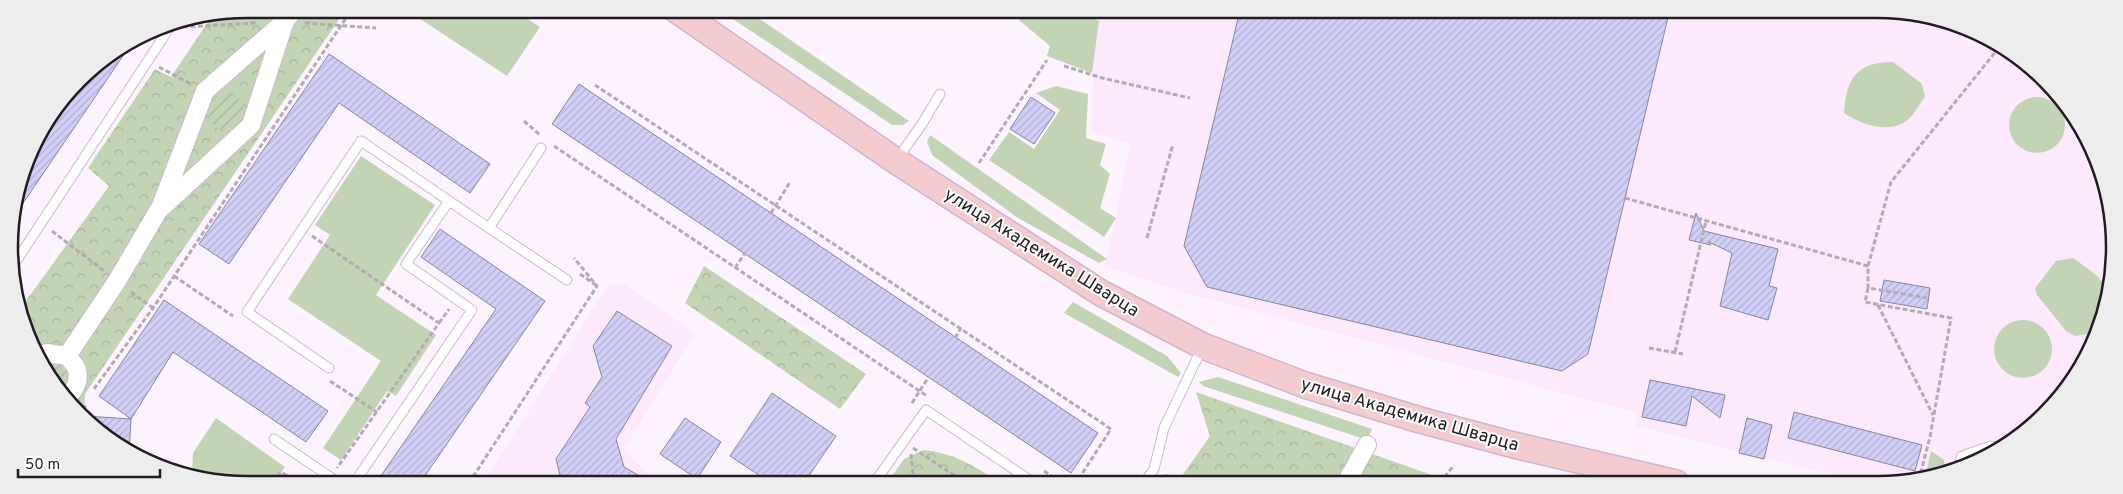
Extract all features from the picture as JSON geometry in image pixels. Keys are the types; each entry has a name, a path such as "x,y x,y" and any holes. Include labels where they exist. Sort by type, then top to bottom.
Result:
{"street":[{"path":"67,356 117,282 158,211 205,91 287,18"},
{"path":"158,211 251,125 289,18"},
{"name":"улица Академика Шварца","path":"688,18 896,161 1101,293 1203,346 1305,385 1420,420 1514,445 1646,476"},
{"path":"44,355 47,353 67,356 77,370 76,386 70,393"},
{"path":"1350,476 1367,445"}],"lane":[{"path":"18,258 167,32"},
{"path":"896,161 940,94"},
{"path":"329,368 247,312 361,141 566,280"},
{"path":"489,228 543,143"},
{"path":"359,476 472,310 406,264 449,201"},
{"path":"1149,476 1154,468 1164,428 1203,346"},
{"path":"879,476 926,410 1024,476"},
{"path":"274,439 328,476"},
{"path":"1961,460 1962,456 1991,446"}],"path":[{"path":"91,394 153,308 346,18"},
{"path":"1921,472 1951,318 1865,302 1868,288 1868,266 1891,182 1997,51"},
{"path":"979,163 1047,60"},
{"path":"148,61 205,91"},
{"path":"1064,66 1102,78 1190,98"},
{"path":"595,85 1112,430 1081,476"},
{"path":"524,122 543,143"},
{"path":"551,144 928,397"},
{"path":"1147,238 1173,144"},
{"path":"771,213 774,204 790,182"},
{"path":"1625,198 1868,266"},
{"path":"1675,352 1706,221"},
{"path":"41,223 153,308"},
{"path":"303,230 439,323"},
{"path":"735,268 745,253"},
{"path":"474,476 597,286 574,258"},
{"path":"174,276 241,321"},
{"path":"1868,288 1927,298"},
{"path":"337,476 342,460 456,299"},
{"path":"1877,304 1933,416"},
{"path":"233,316 238,308"},
{"path":"955,338 961,328"},
{"path":"1649,348 1683,354"},
{"path":"329,380 377,412"},
{"path":"84,408 85,402"},
{"path":"913,476 910,446 955,476"},
{"path":"1445,476 1454,465"},
{"path":"1037,467 1051,476"}],"shaded area":[{"path":"1096,18 1906,19 1950,30 1991,48 2027,74 2058,107 2082,145 2098,188 2104,217 2106,247 2104,277 2093,321 2075,362 2049,398 2016,429 1978,453 1935,469 1906,475 1839,476 1635,426 1637,413 1185,293 1104,266 1113,231 1130,143 1091,132"},
{"path":"608,285 626,285 695,333 624,449 649,476 487,476"}],"green space":[{"path":"232,18 340,18 85,394 84,408 65,387 48,362 35,335 24,303 109,186 88,168 155,69 171,77 209,21"},
{"path":"419,18 526,18 540,27 507,76"},
{"path":"732,18 758,18 909,121 903,125 892,125"},
{"path":"1021,18 1091,18 1099,21 1092,73 1047,56 1050,46 1019,20"},
{"path":"1893,62 1922,84 1925,97 1911,117 1895,126 1877,127 1868,125 1844,113 1847,90 1856,74 1870,65"},
{"path":"1056,86 1088,94 1086,138 1106,144 1100,165 1110,174 1100,208 1116,218 1104,237 989,160 1009,132 1034,149 1060,110 1036,93"},
{"path":"226,94 233,95 239,99 243,105 243,119 239,125 233,129 226,130 219,129 213,125 209,119 208,112 209,105 213,99 219,95"},
{"path":"2031,97 2043,97 2053,101 2065,119 2065,131 2061,141 2053,149 2043,153 2031,153 2021,149 2013,141 2009,131 2009,119 2013,109 2021,101"},
{"path":"930,135 1107,259 1099,263 1018,218 932,155 927,142"},
{"path":"361,156 435,205 376,295 436,335 396,396 387,391 341,460 323,448 381,361 288,299 330,235 315,225"},
{"path":"2073,258 2089,269 2102,283 2098,306 2088,334 2075,336 2066,331 2037,295 2035,288 2056,261"},
{"path":"704,266 866,374 840,409 685,303"},
{"path":"1073,302 1167,356 1181,373 1178,377 1064,313"},
{"path":"2023,320 2034,322 2047,333 2052,349 2050,360 2039,373 2023,378 2012,376 1999,365 1994,349 1996,338 2007,325"},
{"path":"64,361 72,372 70,386 66,388 48,362"},
{"path":"1218,377 1372,429 1367,440 1203,386 1199,382"},
{"path":"1196,392 1435,476 1182,476 1210,436"},
{"path":"216,418 285,467 279,476 217,475 192,470 193,453"},
{"path":"924,450 935,452 964,461 990,476 892,476 904,459"},
{"path":"1931,451 1944,460 1944,466 1927,471"}],"building":[{"path":"1238,18 1668,18 1588,354 1562,371 1207,287 1184,246"},
{"path":"126,52 21,206 35,159 56,119 74,96 96,74"},
{"path":"329,54 490,164 470,193 339,103 229,264 199,244"},
{"path":"579,84 1098,433 1071,473 552,124"},
{"path":"1031,97 1055,113 1034,144 1010,129"},
{"path":"1696,213 1704,231 1778,249 1769,286 1777,288 1768,320 1720,306 1732,253 1709,242 1711,245 1689,240"},
{"path":"440,229 545,301 425,476 381,476 496,309 421,257"},
{"path":"1884,280 1930,288 1927,309 1880,301"},
{"path":"164,300 328,411 306,442 173,352 131,419 99,396"},
{"path":"617,311 672,346 616,439 624,467 640,476 560,476 556,459 590,407 585,403 602,377 593,346"},
{"path":"1650,380 1725,395 1720,418 1692,396 1686,426 1642,417"},
{"path":"772,393 836,436 809,476 760,476 730,456"},
{"path":"1794,412 1922,445 1915,471 1788,438"},
{"path":"92,416 131,419 130,444"},
{"path":"685,418 721,442 699,476 693,476 660,454"},
{"path":"1747,418 1772,425 1764,459 1739,453"}]}
